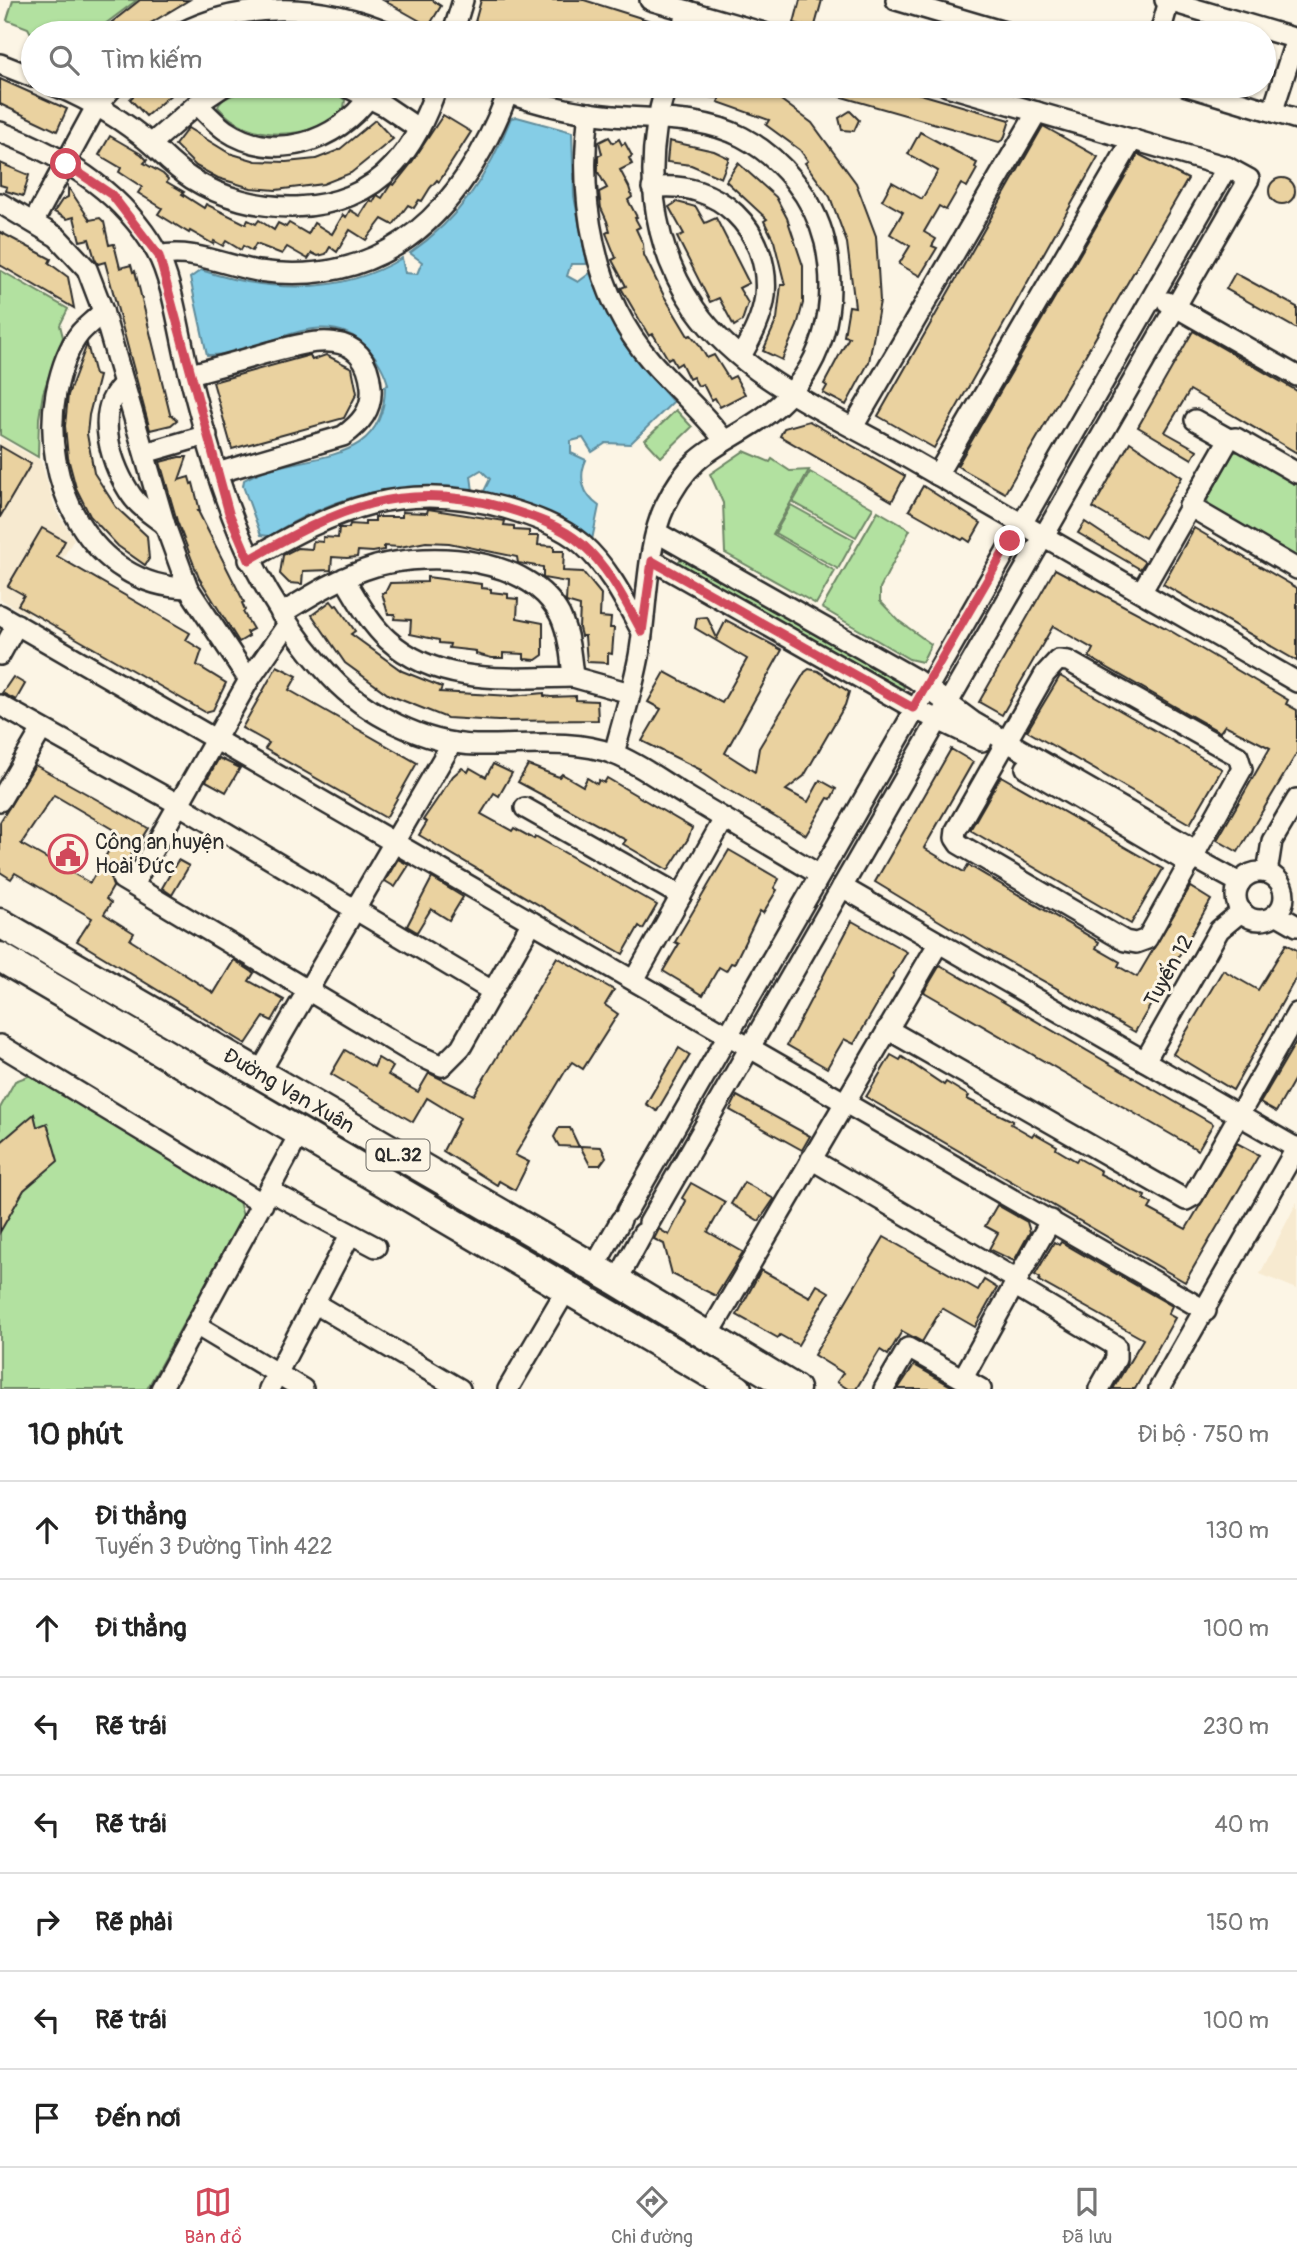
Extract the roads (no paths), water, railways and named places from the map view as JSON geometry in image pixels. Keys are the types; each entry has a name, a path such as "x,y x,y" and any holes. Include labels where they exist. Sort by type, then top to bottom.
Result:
{"highway":[{"name":"Đường Vạn Xuân","path":"0,923 605,1275 795,1389"},
{"name":"Đường Vạn Xuân","path":"0,957 568,1287 737,1389"},
{"path":"84,1005 98,979"}],"street":[{"path":"457,21 463,0"},
{"path":"650,0 723,21"},
{"path":"896,0 967,21"},
{"path":"1163,21 1167,1 1235,21"},
{"path":"210,21 260,8 286,8 341,16 355,21"},
{"path":"685,21 688,11"},
{"path":"1273,110 1297,39 1276,33"},
{"path":"0,64 21,72"},
{"path":"82,98 97,105 151,144 173,165 211,189 234,199 292,207 319,205 368,187 395,164 419,129 432,98"},
{"path":"34,220 103,98"},
{"path":"151,144 206,98"},
{"path":"197,104 212,120 237,137 283,146 308,143 340,129 368,98"},
{"path":"371,98 419,129"},
{"path":"159,256 180,254 229,266 288,274 333,271 376,256 431,219 463,184 487,143 497,98"},
{"path":"530,98 589,113 657,118 720,128 762,148 794,180 816,216 831,271 829,317 811,365 790,393 770,412 723,439 691,465 678,481 663,508 656,532 642,632 630,693 614,754"},
{"path":"663,98 657,118 652,188 666,251 686,294 709,326 741,356 790,393 1142,591 1297,682"},
{"path":"605,1275 646,1228 1249,179 1227,167 989,98"},
{"path":"1230,98 1297,118"},
{"path":"853,427 1037,112"},
{"path":"589,113 586,139 588,207 597,256 612,295 626,324 650,360 701,411 723,439"},
{"path":"0,132 66,164 112,195 159,256 217,473 229,513 249,560 285,619 331,677 351,696 397,723 452,743 558,745 614,754 818,874"},
{"path":"937,475 1133,139"},
{"path":"605,1275 624,1216 926,685 1156,295 1227,167"},
{"path":"652,188 684,187 703,191 735,212 756,240 762,259 765,296 755,331 741,356"},
{"path":"0,203 34,220 65,244 87,269 103,312 165,525 188,588 249,680"},
{"path":"1156,295 1297,376"},
{"path":"103,312 79,334 58,382 51,424 52,446 64,493 74,514 105,555 152,584 188,588"},
{"path":"190,374 303,343 326,340 352,348 368,370 371,384 370,405 357,426 343,436 217,473"},
{"path":"124,384 112,398 109,412 114,459 136,502 165,525"},
{"path":"1195,420 1229,439 1236,438 1297,473"},
{"path":"145,453 207,435"},
{"path":"1142,591 1229,439"},
{"path":"249,560 323,519 373,502 422,496 468,499 544,522 581,543 607,573 642,632"},
{"path":"1189,506 1297,569"},
{"path":"656,532 926,685 1003,747"},
{"path":"532,922 461,1046 442,1066 411,1052 128,882 178,804 285,619 344,579 373,567 415,559 465,562 518,576 538,589 559,615 566,633 573,677"},
{"path":"652,561 913,708 1003,747 1240,883"},
{"path":"344,579 371,620 388,639 433,667 486,678 573,677 630,693"},
{"path":"0,654 8,620 1206,1311"},
{"path":"1058,660 1068,661 1238,756 1242,769 1194,858 1147,939 1136,943 1125,941 959,844 955,838 956,830 1051,665 1058,660"},
{"path":"0,705 178,804 492,991"},
{"path":"0,801 41,729"},
{"path":"259,1074 452,743"},
{"path":"1267,873 1272,841 1297,799"},
{"path":"525,808 681,896"},
{"path":"634,981 724,819"},
{"path":"1267,873 1281,883 1291,899 1276,914 1257,919 1242,911 1236,896 1240,883 1250,874 1267,873"},
{"path":"842,887 1297,1148 1159,1389"},
{"name":"Tuyến 12","path":"1145,1060 1205,951 1219,930 1242,911"},
{"path":"1276,914 1297,926"},
{"path":"707,1338 938,944"},
{"path":"887,1029 1186,1200 1193,1196 1297,1013"},
{"path":"0,1045 267,1197 376,1247"},
{"path":"161,1389 301,1131"},
{"path":"811,1159 1016,1282 1116,1346 1116,1359 1099,1389"},
{"path":"963,1378 1051,1220"},
{"path":"273,1381 350,1235"},
{"path":"508,1389 568,1287"},
{"path":"314,1303 460,1389"},
{"path":"196,1325 273,1381 303,1389"},
{"path":"884,1389 908,1348 981,1389"}],"water":[{"path":"517,117 572,132 574,196 587,264 571,264 567,276 578,282 590,273 597,292 625,342 673,402 630,444 606,443 592,452 583,438 571,441 571,453 586,460 582,480 589,497 599,506 592,540 567,523 540,510 483,493 490,479 481,470 471,476 473,491 417,487 366,494 318,510 269,536 261,535 243,486 244,480 265,471 334,454 354,446 370,433 381,414 387,381 381,366 368,348 350,334 331,329 311,329 227,354 207,355 190,278 201,270 251,283 277,286 328,284 353,279 402,258 405,273 417,274 422,262 410,253 458,210 483,176 511,118"}],"place":[{"name":"Công an huyện Hoài Đức","path":"68,854"}]}
